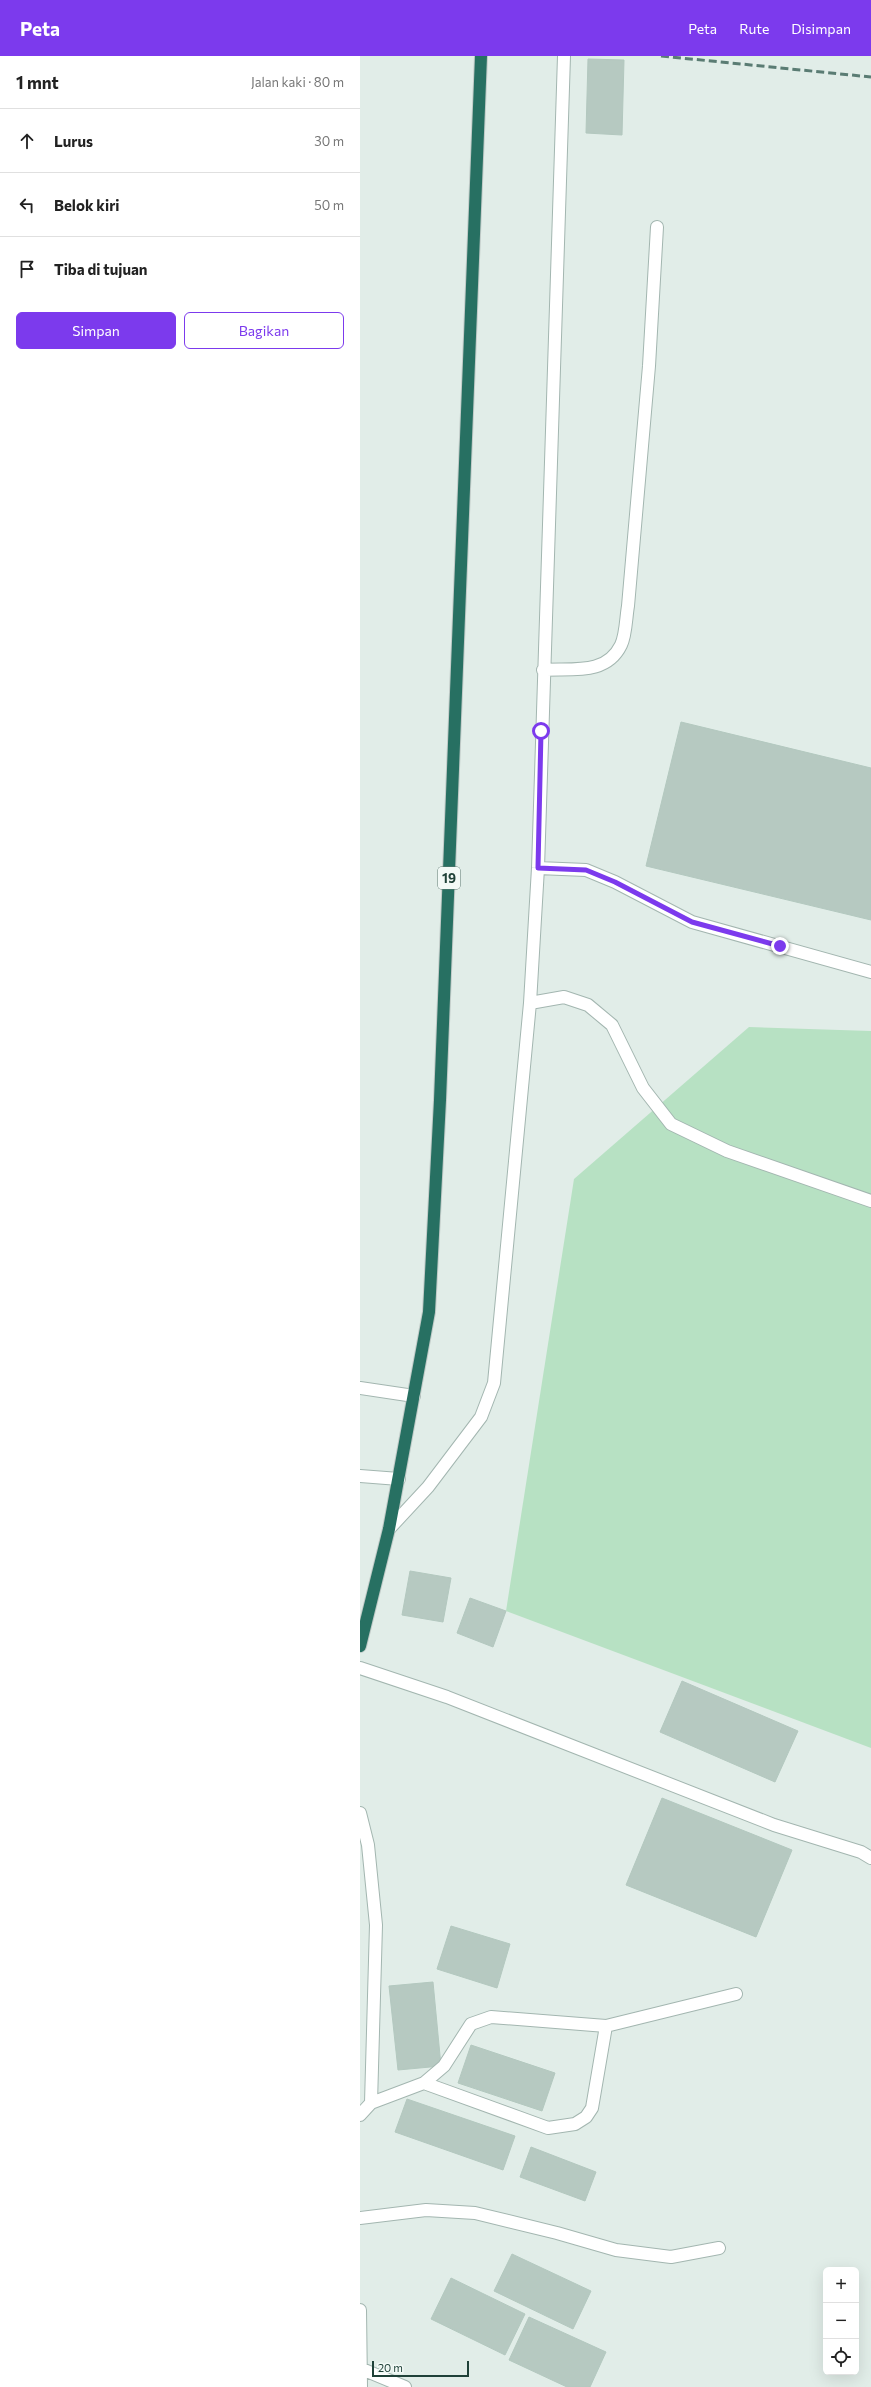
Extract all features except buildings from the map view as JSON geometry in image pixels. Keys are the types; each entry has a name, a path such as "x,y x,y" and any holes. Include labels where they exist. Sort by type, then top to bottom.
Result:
{"highway":[{"name":"19","path":"360,1646 389,1529 429,1312 440,1100 481,56"}],"street":[{"path":"389,1529 428,1487 481,1417 494,1383 530,1003 538,868 543,670 564,56"},
{"path":"543,670 588,670 609,662 621,645 628,606 649,366 657,227"},
{"path":"538,868 586,870 615,882 692,922 871,972"},
{"path":"530,1003 564,997 588,1005 612,1025 643,1088 671,1124 728,1150 871,1201"},
{"path":"360,1388 414,1396"},
{"path":"360,1476 399,1478"},
{"path":"360,1668 447,1697 774,1825 861,1852 871,1858"},
{"path":"360,1813 368,1845 376,1925 371,2103"},
{"path":"360,2115 371,2103 424,2083 444,2066 471,2024 484,2019 491,2017 606,2026 736,1994"},
{"path":"424,2083 548,2128 575,2124 586,2117 592,2108 606,2026"},
{"path":"360,2218 426,2210 475,2213 557,2232 616,2250 671,2257 719,2248"},
{"path":"360,2310 362,2369 361,2387"},
{"path":"362,2369 405,2387"}],"green space":[{"path":"749,1027 871,1031 871,1748 506,1611 574,1179"}],"railway":[{"path":"661,56 871,77"}],"route":[{"path":"541,731 538,868 586,870 615,882 692,922 780,946"}]}
